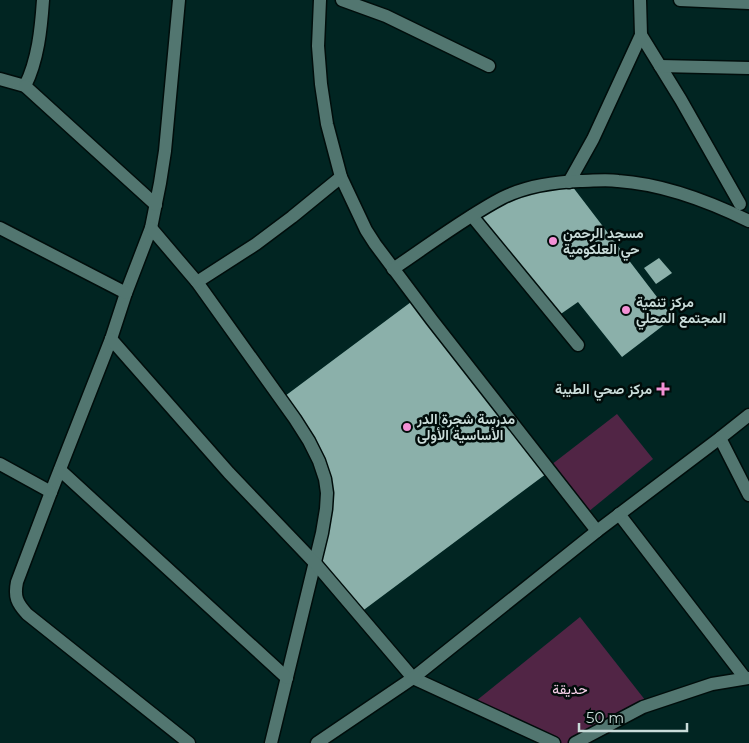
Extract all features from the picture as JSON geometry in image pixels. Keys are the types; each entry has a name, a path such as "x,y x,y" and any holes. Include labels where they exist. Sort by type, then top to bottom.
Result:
{"street":[{"path":"25,86 36,55 43,0"},
{"path":"178,0 165,151 150,228 111,339 17,582 16,598 28,614 48,631 189,743"},
{"path":"320,0 318,46 320,84 327,124 341,177 366,230 444,336 597,531"},
{"path":"342,0 386,16 489,66"},
{"path":"568,182 593,140 641,35 640,0"},
{"path":"680,0 749,3"},
{"path":"641,35 744,202 729,211"},
{"path":"660,66 749,68"},
{"path":"0,79 25,86 156,205"},
{"path":"197,282 256,244 341,177"},
{"path":"394,269 503,197 526,189 550,184 617,180 647,184 685,194 749,221"},
{"path":"472,216 578,345"},
{"path":"0,228 126,293"},
{"path":"150,228 197,282 295,419 319,461 325,479 327,493 326,509 315,564 271,743"},
{"path":"111,339 229,473 315,564 413,678 554,743"},
{"path":"317,743 413,678 597,531 749,415"},
{"path":"720,438 749,495"},
{"path":"0,464 51,492"},
{"path":"60,470 287,678"},
{"path":"575,743 643,707 712,684 747,678 619,514"}],"green space":[{"path":"617,414 653,459 588,512 551,465"},
{"name":"حديقة","path":"580,617 649,705 575,743 554,743 471,705"}],"building":[{"name":"مسجد الرحمن حي العلكومية","path":"569,182 673,318 622,357 578,302 555,318 472,216 526,189"},
{"path":"659,258 672,273 656,284 644,268"},
{"name":"مدرسة شجرة الدر الأساسية الأولى","path":"411,302 546,474 361,612 318,561 331,505 285,396"}],"place":[{"name":"مسجد الرحمن حي العلكومية","path":"553,241"},
{"name":"مركز تنمية المجتمع المحلي","path":"626,310"},
{"name":"مركز صحي الطيبة","path":"663,389"},
{"name":"مدرسة شجرة الدر الأساسية الأولى","path":"407,427"}]}
